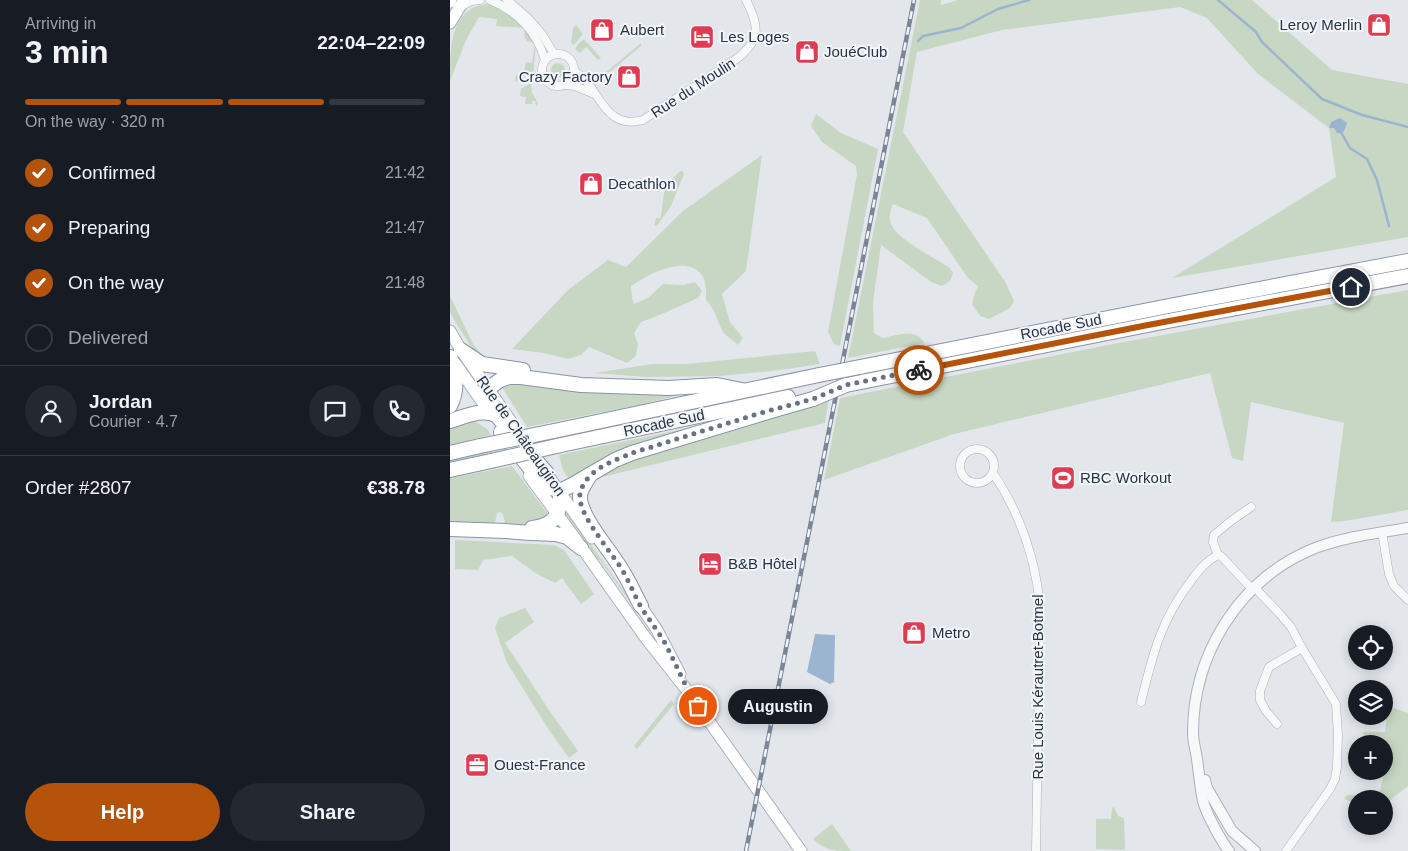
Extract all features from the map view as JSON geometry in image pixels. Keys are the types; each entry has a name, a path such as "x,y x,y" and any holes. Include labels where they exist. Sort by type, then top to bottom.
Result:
{"highway":[{"name":"Rocade Sud","path":"450,453 742,390 1174,305 1408,262"},
{"name":"Rocade Sud","path":"450,470 561,445 814,395 851,384 1408,276"},
{"path":"450,406 455,393 456,381 454,354 487,365 550,374 605,386"},
{"path":"489,412 486,399 488,389 500,380 509,377 581,385 669,388 717,385 742,390"},
{"path":"501,432 542,483 547,487 559,490 632,453 814,395"},
{"path":"450,421 483,412 496,415 547,473"},
{"path":"591,474 583,487 580,502 600,539 623,571 640,606"},
{"path":"506,531 538,528 554,520 560,508 559,490"},
{"path":"450,529 560,535 567,537 581,548"}],"main road":[{"path":"450,23 456,3"},
{"name":"Rue de Châteaugiron","path":"450,331 454,354 534,484 645,637 689,693 801,851"},
{"name":"Rue de Châteaugiron","path":"454,354 488,389 640,606 666,646 689,693"}],"street":[{"path":"456,3 480,0"},
{"path":"490,0 506,9 528,26 538,40 545,60"},
{"path":"507,0 529,19 542,34 554,54"},
{"name":"Rue du Moulin","path":"574,71 581,75 594,94 611,114 618,119 626,122 638,121 653,115 748,50 755,36 756,20 746,0"},
{"path":"554,54 567,57 573,65 572,78 565,85 556,86 549,84 542,74 541,70 545,60 554,54"},
{"name":"Rue du Moulin","path":"565,85 575,86 594,94"},
{"path":"972,450 983,450 989,453 993,459 993,473 986,480 971,482 960,469 962,457 966,452 972,450"},
{"name":"Rue Louis Kérautret-Botmel","path":"993,473 1004,489 1022,527 1030,549 1038,585 1040,611 1036,851"},
{"path":"1251,507 1214,536 1213,542 1218,555 1280,613 1291,627 1336,704 1338,735 1335,779 1286,851"},
{"path":"1229,851 1223,844 1203,802 1193,735 1195,699 1201,674 1210,651 1230,616 1253,588 1285,564 1320,546 1408,528"},
{"path":"1382,532 1389,574 1394,586 1408,600"},
{"path":"1141,702 1151,660 1169,616 1204,564 1218,555"},
{"path":"1277,724 1260,700 1260,691 1269,668 1302,648"},
{"path":"1193,735 1207,788 1232,831 1255,851"}],"green space":[{"path":"920,0 941,0 941,5 958,0 1252,0 1332,70 1408,84 1408,237 1172,278 1336,177 1329,128 1258,74 1207,18 1180,7 1002,30 917,52 903,132 1006,283 1014,301 1010,308 989,319 980,316 972,304 978,286 968,278 927,218 893,204 890,218 895,231 949,267 953,273 950,281 942,286 931,282 881,245 873,302 874,333 883,338 900,334 917,335 924,343 848,358"},
{"path":"487,4 507,14 525,28 496,26 497,19 479,17 466,40 450,81 452,43 459,21 475,7"},
{"path":"576,25 583,34 574,45 571,43 573,28"},
{"path":"525,28 535,43 527,41 524,35"},
{"path":"584,39 601,58 598,60 586,47 580,53 575,49"},
{"path":"535,43 534,70 515,82 516,75 523,75 526,62 532,63"},
{"path":"641,43 641,46 594,85 590,81 596,75 599,78"},
{"path":"558,63 563,65 565,70 563,75 558,77 553,75 551,70 553,65"},
{"path":"531,83 532,93 538,103 536,106 535,101 532,101 532,104 525,104 526,97 520,96 521,89"},
{"path":"816,114 841,133 878,149 840,346 834,344 828,332 857,174 856,166 822,142 811,126"},
{"path":"762,155 746,271 722,294 730,322 743,338 738,345 722,331 713,310 706,300 706,287 701,274 694,268 676,266 656,272 631,286 634,304 648,298 663,284 683,285 695,282 702,291 698,298 641,322 634,333 638,344 636,356 627,363 589,347 581,355 568,359 544,353 512,349 568,290 608,260 626,267 683,211"},
{"path":"680,171 684,174 671,206 657,226 654,225 656,218 661,216 666,186"},
{"path":"1408,290 1408,510 1331,522 1344,423 1251,402 1243,461 1232,458 1210,373 954,434 824,480 840,398 1108,345"},
{"path":"450,296 473,344 485,359 475,353 453,318 450,312"},
{"path":"815,351 820,364 773,371 719,376 646,377 595,373 652,364 686,364"},
{"path":"521,380 522,385 687,393 639,405 527,427 500,384"},
{"path":"829,400 825,423 598,478 638,457 803,405"},
{"path":"472,419 487,429 491,435 450,445 450,425"},
{"path":"722,421 570,481 563,470 559,455"},
{"path":"491,450 494,455 450,464 450,459"},
{"path":"512,466 550,517 530,526 506,526 503,514 500,512 497,513 495,522 490,525 450,525 450,478"},
{"path":"565,508 635,609 600,560 594,559 562,515"},
{"path":"455,540 554,545 564,550 594,594 581,604 562,578 555,583 537,574 512,556 483,560 478,570 455,569"},
{"path":"525,608 534,622 505,643 578,751 569,758 507,663 495,628 499,618"},
{"path":"671,700 674,704 637,749 634,746"},
{"path":"1393,708 1408,713 1408,786 1393,798 1393,790 1380,790 1382,780 1393,780 1393,735 1364,735 1363,732 1385,732 1386,725 1393,725"},
{"path":"1114,807 1118,816 1124,818 1125,850 1096,849 1096,819 1111,819 1112,808"},
{"path":"832,824 851,851 831,849 822,846 813,839"}],"water":[{"path":"1340,118 1347,123 1342,134 1337,133 1334,128 1329,128 1331,122"},
{"path":"815,634 835,635 834,682 830,684 807,672"}],"waterway":[{"path":"918,41 923,36 961,28 998,9 1029,0"},
{"path":"1218,0 1256,32 1262,42 1322,99 1362,115 1408,127"},
{"path":"1342,134 1350,148 1367,159 1377,180 1389,226"}],"railway":[{"path":"746,851 914,0"}],"way so far":[{"path":"698,706 689,693 657,630 640,606 623,571 600,539 584,512 580,502 580,495 591,474 615,460 632,453 764,412 813,399 846,385 919,370"}],"place":[{"name":"Leroy Merlin","path":"1379,25"},
{"name":"Aubert","path":"602,30"},
{"name":"Les Loges","path":"702,37"},
{"name":"JouéClub","path":"807,52"},
{"name":"Crazy Factory","path":"629,77"},
{"name":"Decathlon","path":"591,184"},
{"name":"RBC Workout","path":"1063,478"},
{"name":"B&B Hôtel","path":"710,564"},
{"name":"Metro","path":"914,633"},
{"name":"Augustin","path":"698,706"},
{"name":"Ouest-France","path":"477,765"}],"route":[{"path":"919,370 1351,287"}]}
